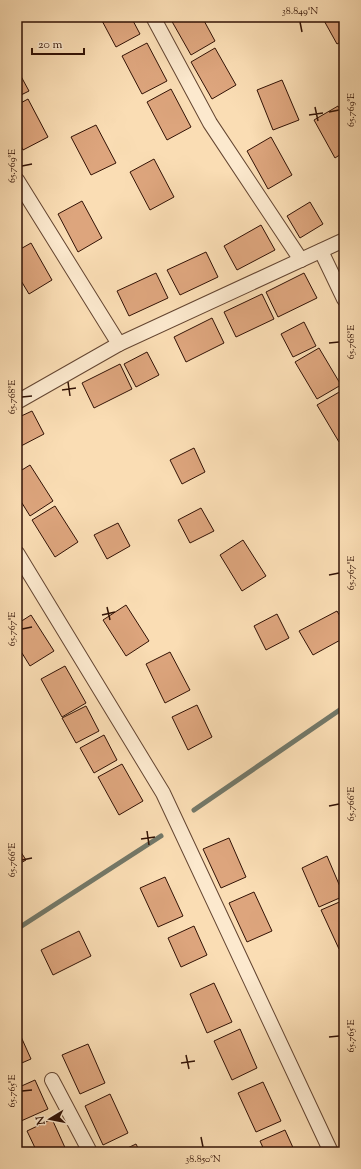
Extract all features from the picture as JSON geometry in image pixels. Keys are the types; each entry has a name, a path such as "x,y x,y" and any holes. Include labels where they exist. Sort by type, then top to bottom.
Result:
{"street":[{"path":"153,17 210,123 301,260"},
{"path":"17,180 119,344"},
{"path":"17,402 119,344 344,240"},
{"path":"321,251 344,299"},
{"path":"17,553 163,793 331,1152"},
{"path":"52,1080 90,1152"}],"building":[{"path":"100,17 131,17 140,34 116,47"},
{"path":"202,17 215,41 191,55 170,18"},
{"path":"322,17 344,17 344,40 337,44"},
{"path":"147,43 167,81 142,94 122,56"},
{"path":"215,48 236,85 212,99 191,62"},
{"path":"17,69 29,91 17,97"},
{"path":"282,80 299,120 273,130 257,90"},
{"path":"171,89 191,127 167,140 147,102"},
{"path":"28,99 48,137 23,150 17,138 17,105"},
{"path":"338,106 344,117 344,152 335,158 314,120"},
{"path":"96,125 116,163 91,175 71,137"},
{"path":"271,137 292,175 268,189 247,151"},
{"path":"154,159 174,197 150,210 130,172"},
{"path":"82,201 102,238 78,252 58,214"},
{"path":"310,202 323,224 300,238 287,216"},
{"path":"261,225 275,250 237,270 224,246"},
{"path":"31,243 52,280 29,294 17,274 17,251"},
{"path":"206,252 218,277 180,295 167,270"},
{"path":"156,273 168,298 129,316 117,291"},
{"path":"304,273 317,298 278,317 266,292"},
{"path":"262,294 274,319 236,337 224,312"},
{"path":"212,318 224,343 186,362 174,337"},
{"path":"304,322 316,346 293,357 281,334"},
{"path":"319,348 341,385 317,399 295,362"},
{"path":"147,352 159,375 136,387 124,364"},
{"path":"120,364 132,389 94,408 82,383"},
{"path":"341,391 344,396 344,439 339,442 317,405"},
{"path":"32,411 44,434 21,446 17,439 17,418"},
{"path":"194,448 205,472 182,484 170,460"},
{"path":"30,465 53,501 30,516 17,495 17,473"},
{"path":"55,506 78,542 55,557 32,520"},
{"path":"201,508 214,531 190,543 178,520"},
{"path":"118,523 130,546 107,559 94,535"},
{"path":"243,540 266,576 242,591 220,555"},
{"path":"126,605 149,641 126,656 103,620"},
{"path":"337,611 344,623 344,638 313,655 299,631"},
{"path":"277,614 289,638 266,650 254,626"},
{"path":"31,615 54,651 30,666 17,645 17,624"},
{"path":"170,652 190,690 165,703 146,664"},
{"path":"65,666 86,703 62,717 41,679"},
{"path":"197,705 212,737 188,750 172,717"},
{"path":"86,706 99,731 76,743 62,718"},
{"path":"104,735 117,760 94,773 80,748"},
{"path":"122,764 143,801 119,815 98,777"},
{"path":"229,838 246,877 221,888 203,849"},
{"path":"17,846 26,860 17,865"},
{"path":"327,856 344,896 319,907 302,868"},
{"path":"165,877 183,916 158,927 140,888"},
{"path":"254,892 272,931 247,942 229,903"},
{"path":"344,900 344,947 339,949 321,910"},
{"path":"194,926 207,955 181,967 168,938"},
{"path":"79,931 91,956 53,975 41,950"},
{"path":"214,983 232,1022 207,1033 190,994"},
{"path":"240,1029 257,1068 232,1080 214,1041"},
{"path":"18,1030 31,1059 17,1065 17,1031"},
{"path":"88,1044 105,1083 80,1094 62,1055"},
{"path":"35,1080 48,1109 21,1121 17,1112 17,1088"},
{"path":"263,1082 281,1121 256,1132 238,1093"},
{"path":"110,1094 128,1133 103,1145 85,1106"},
{"path":"52,1119 67,1152 37,1152 27,1131"},
{"path":"285,1130 295,1152 265,1152 260,1141"},
{"path":"136,1144 140,1152 119,1152"}],"waterway":[{"path":"194,810 344,707"},
{"path":"17,929 161,836"}]}
